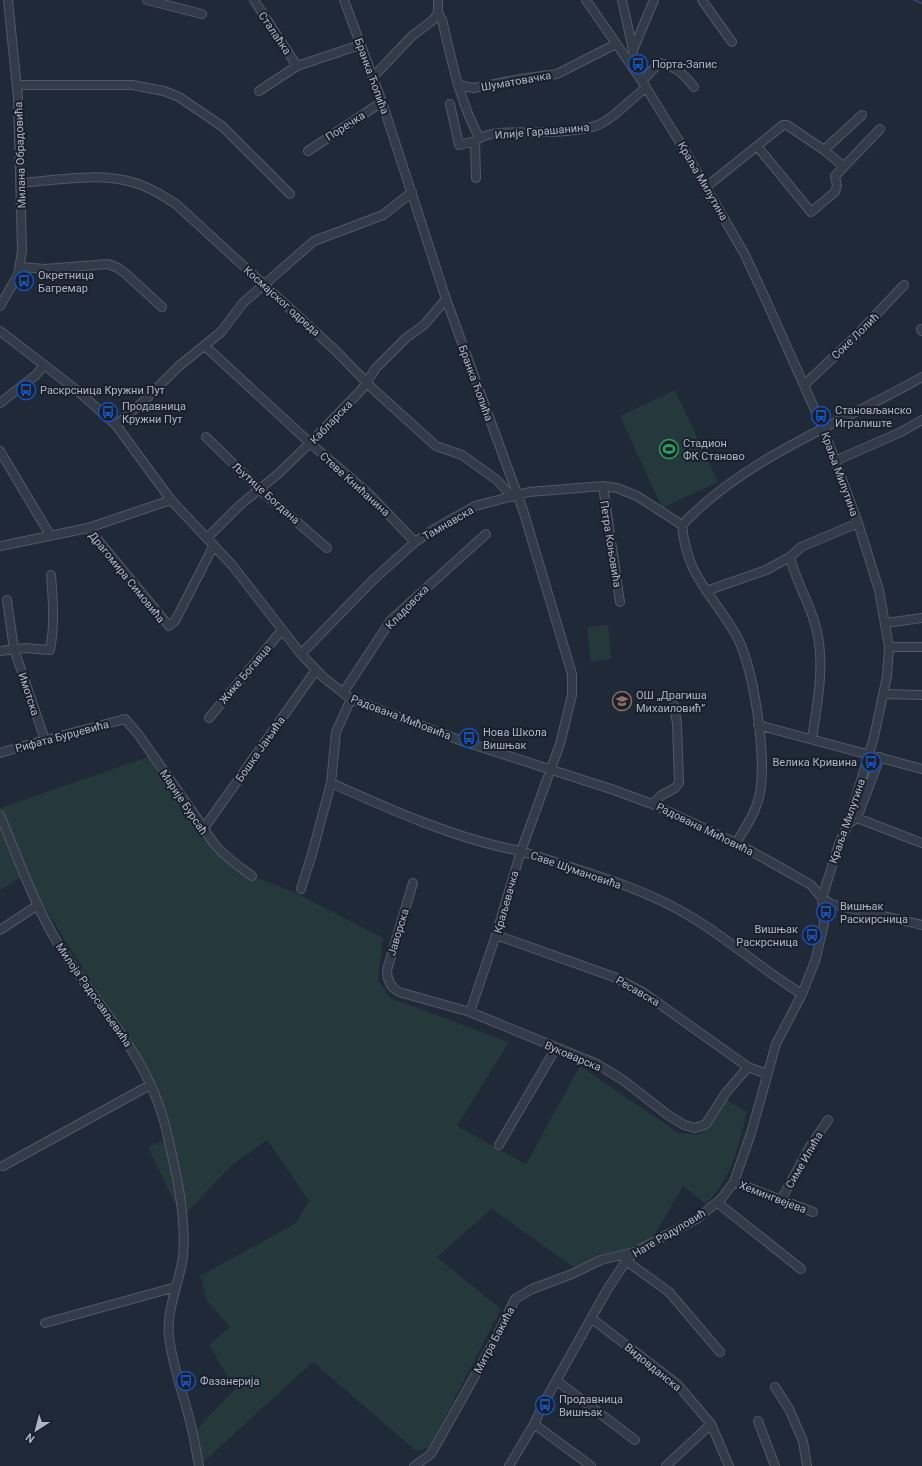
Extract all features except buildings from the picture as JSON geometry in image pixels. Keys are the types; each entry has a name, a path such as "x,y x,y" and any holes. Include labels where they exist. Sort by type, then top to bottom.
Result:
{"street":[{"name":"Милана Обрадовића","path":"0,306 10,291 20,267 22,251 17,86 8,0"},
{"path":"147,0 202,14"},
{"name":"Сталаћка","path":"254,0 297,66"},
{"name":"Бранка Ћопића","path":"344,0 382,102 446,298 515,496 572,674 572,695 560,744 551,769"},
{"path":"438,0 438,13 442,20 458,86 467,115 477,139 476,178"},
{"name":"Краља Милутина","path":"586,0 644,84 744,253 823,428 836,461 878,583 889,647 884,694 869,755 848,824 839,844 822,898"},
{"path":"622,0 633,50 632,66"},
{"path":"633,50 654,0"},
{"path":"702,0 732,42"},
{"path":"373,77 412,36 433,20 438,13"},
{"name":"Шуматовачка","path":"458,86 474,88 556,74 616,44"},
{"path":"259,91 297,66 360,45"},
{"path":"644,84 659,63 677,69 684,74 694,86"},
{"name":"Илије Гарашанина","path":"450,104 459,145 503,133 546,133 593,127 607,120 644,84"},
{"path":"17,86 132,85 164,91 179,97 223,127 290,194"},
{"name":"Поречка","path":"308,150 382,102"},
{"path":"824,150 862,115"},
{"path":"706,187 783,125 787,125 824,150 843,166"},
{"path":"757,146 811,212 835,192 837,186 835,176 880,129"},
{"name":"Космајског одреда","path":"21,183 69,178 118,179 147,187 176,204 263,286 339,354 436,446 462,455 497,480 515,496"},
{"path":"116,424 145,400 178,366 205,346 228,325 243,303 314,241 383,215 412,192"},
{"path":"20,267 45,269 108,264 118,268 126,274 162,307"},
{"name":"Соке Лолић","path":"804,385 856,337 904,284"},
{"name":"Кабларска","path":"207,538 310,443 362,389 376,368 406,338 424,325 446,298"},
{"name":"Радована Мићовића","path":"0,331 116,424 171,500 232,565 301,654 316,670 351,699 462,741 551,769 652,804 736,843 811,885 822,898 838,906 922,925"},
{"name":"Стеве Книћанина","path":"205,346 310,443 368,493 415,542"},
{"path":"0,403 32,379 44,365"},
{"path":"736,843 752,817 762,786 758,725 745,652 736,635 696,577 687,557 682,525 700,506 732,483 823,428 885,398 922,377"},
{"path":"836,461 901,432 922,420"},
{"name":"Љутице Богдана","path":"206,437 259,489 327,548"},
{"path":"0,451 50,536"},
{"name":"Тамнавска","path":"301,654 373,580 415,542 475,506 515,496 602,486 617,488 637,496 682,525"},
{"name":"Петра Коњовића","path":"602,486 620,602"},
{"path":"0,546 88,528 171,500"},
{"path":"706,591 757,574 790,557 801,547 858,523"},
{"name":"Драгомира Симовића","path":"88,528 169,626 175,621 214,545"},
{"name":"Кладовска","path":"343,693 391,620 486,534"},
{"path":"790,557 810,609 817,632 820,661 819,689 812,739"},
{"path":"0,651 14,649 50,650 54,631 51,575"},
{"path":"7,600 14,649"},
{"path":"886,623 922,618"},
{"name":"Жике Богавца","path":"209,718 282,630"},
{"path":"889,647 922,647"},
{"name":"Имотска","path":"14,649 45,740"},
{"name":"Бошка Јањића","path":"204,828 316,670"},
{"path":"884,694 922,695"},
{"path":"301,889 331,783 336,732 351,699"},
{"path":"652,804 662,795 675,788 679,780 677,724 674,705"},
{"name":"Рифата Бурџевића","path":"0,753 125,719"},
{"name":"Марије Бурсаћ","path":"125,719 138,734 204,828 210,841 219,852 252,876"},
{"path":"758,725 922,769"},
{"path":"848,824 857,818 880,757"},
{"name":"Краљевачка","path":"470,1012 496,935 521,851 551,769"},
{"name":"Саве Шумановића","path":"331,783 370,801 435,826 506,848 521,851 651,896 693,918 781,981 802,994"},
{"name":"Милоја Радосављевића","path":"0,815 28,886 54,937 118,1028 144,1069 163,1119 184,1219 183,1257 176,1288 169,1334 191,1423 199,1466"},
{"path":"857,818 922,843"},
{"name":"Јаворска","path":"388,981 387,970 413,883"},
{"name":"Нате Радуловић","path":"509,1466 534,1424 591,1318 626,1261 635,1252 698,1218 718,1203 734,1182 776,1044 802,994 813,966 822,935 824,918 822,898"},
{"path":"0,930 38,905"},
{"name":"Ресавска","path":"496,935 576,962 620,980 666,1007 748,1067 767,1074"},
{"name":"Вуковарска","path":"388,981 394,989 404,994 470,1012 597,1064 623,1080 668,1115 684,1125 695,1128 706,1124 725,1094 748,1067"},
{"path":"499,1145 556,1048"},
{"path":"4,1166 150,1085"},
{"name":"Симе Илића","path":"780,1200 809,1148 828,1120"},
{"name":"Хемингвејева","path":"734,1182 813,1212"},
{"path":"718,1203 800,1269"},
{"name":"Митра Бакића","path":"414,1466 431,1454 495,1340 516,1299 532,1289 572,1274 601,1260 635,1252"},
{"path":"626,1261 669,1292 720,1352"},
{"path":"45,1323 176,1288"},
{"name":"Видовданска","path":"591,1318 677,1384 711,1424 729,1466"},
{"path":"557,1381 635,1440"},
{"path":"775,1387 789,1409 804,1441 807,1466"},
{"path":"758,1421 775,1466"},
{"path":"534,1424 591,1466"},
{"path":"666,1466 711,1424"}],"shaded area":[{"name":"Стадион ФК Станово","path":"675,390 718,482 662,508 620,416"},
{"path":"608,625 611,659 591,662 587,627"},
{"path":"151,756 211,841 252,876 296,893 383,938 378,980 390,998 509,1042 457,1126 526,1164 580,1066 679,1133 699,1134 714,1121 726,1100 747,1112 737,1150 729,1172 715,1193 706,1204 683,1186 655,1234 644,1243 573,1267 492,1209 437,1257 501,1309 429,1448 416,1451 313,1362 199,1466 189,1437 235,1389 209,1345 230,1327 207,1301 200,1276 296,1223 309,1201 267,1140 231,1166 182,1218 148,1147 172,1137 111,1015 25,875 0,890 0,808"}],"waterway":[{"path":"914,0 922,3"}],"place":[{"name":"Порта-Запис","path":"638,64"},
{"name":"Окретница Багремар","path":"24,281"},
{"name":"Раскрсница Кружни Пут","path":"26,390"},
{"name":"Продавница Кружни Пут","path":"108,412"},
{"name":"Становљанско Игралиште","path":"821,416"},
{"name":"Стадион ФК Станово","path":"669,449"},
{"name":"ОШ „Драгиша Михаиловић”","path":"622,701"},
{"name":"Нова Школа Вишњак","path":"469,738"},
{"name":"Велика Кривина","path":"871,762"},
{"name":"Вишњак Раскирсница","path":"826,912"},
{"name":"Вишњак Раскрсница","path":"812,935"},
{"name":"Фазанерија","path":"186,1381"},
{"name":"Продавница Вишњак","path":"545,1405"}]}
